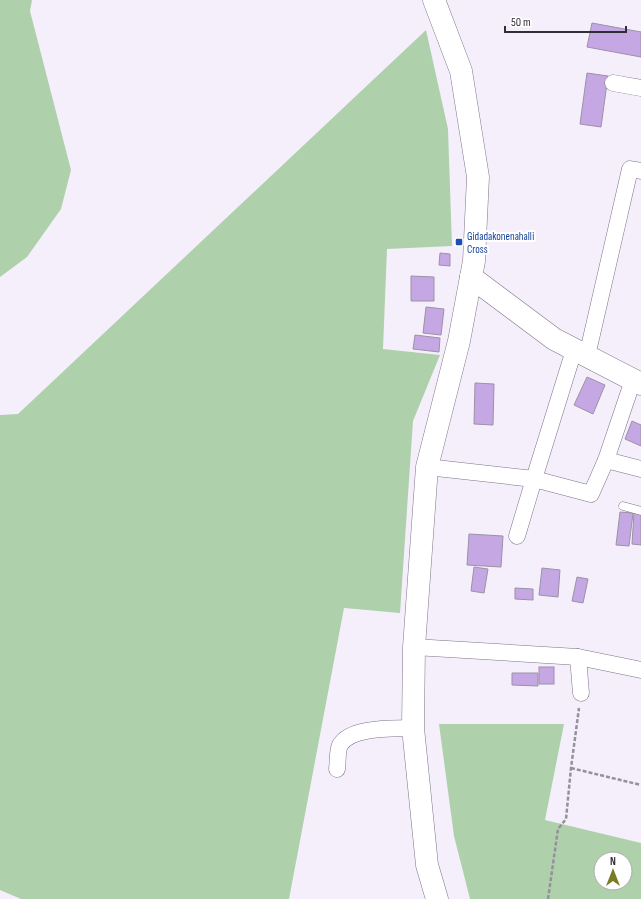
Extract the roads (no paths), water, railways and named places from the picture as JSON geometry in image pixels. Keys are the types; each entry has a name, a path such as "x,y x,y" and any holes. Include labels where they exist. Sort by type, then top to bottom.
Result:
{"main road":[{"path":"434,0 461,71 478,178 474,261 459,341 427,467 414,648 414,728 427,865 437,899"},
{"path":"471,277 554,339 637,382"}],"street":[{"path":"613,83 641,88"},
{"path":"517,536 534,479 581,353 630,169 641,170"},
{"path":"427,467 534,479 591,494 637,382"},
{"path":"606,460 641,469"},
{"path":"414,648 578,657 641,670"},
{"path":"578,657 581,693"},
{"path":"337,770 340,745 349,736 367,730 414,728"}],"lane":[{"path":"623,506 641,511"}],"place":[{"name":"Gidadakonenahalli Cross","path":"459,242"}]}
